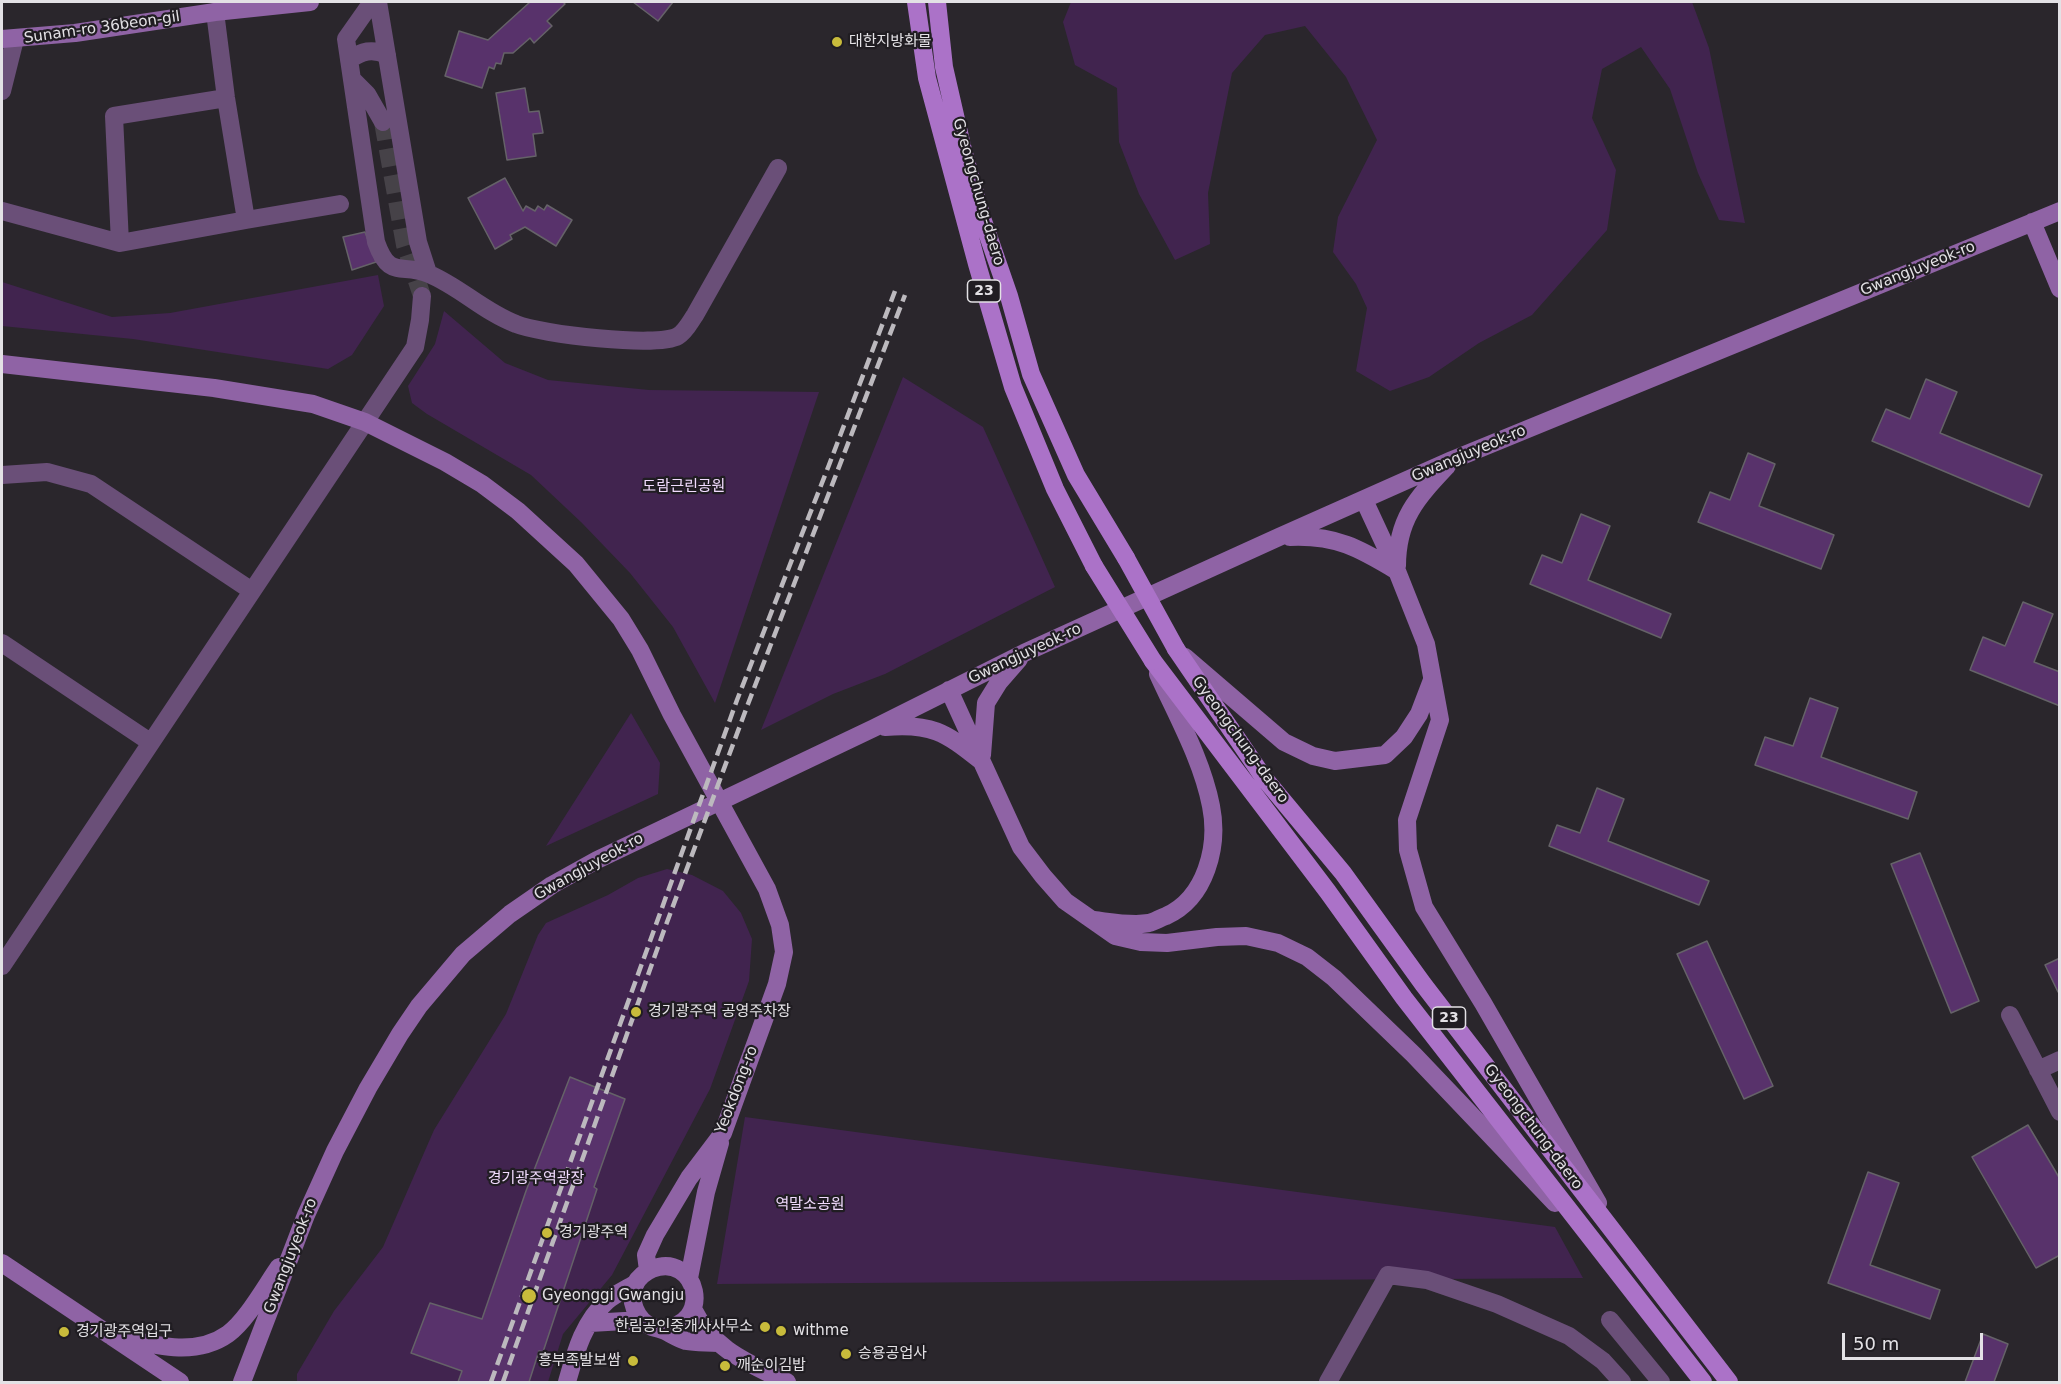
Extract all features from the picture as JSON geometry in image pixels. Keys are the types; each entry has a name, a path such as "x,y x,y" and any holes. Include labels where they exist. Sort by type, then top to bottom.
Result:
{"main road":[{"name":"Gyeongchung-daero","path":"916,2 927,78 1013,387 1054,489 1094,566 1153,662 1321,883 1404,998 1703,1383"},
{"name":"Gyeongchung-daero","path":"937,2 944,67 963,150 982,218 1009,296 1031,374 1076,475 1126,558 1176,649 1264,778 1342,873 1423,984 1729,1383"}],"street":[{"name":"Sunam-ro 36beon-gil","path":"8,39 75,33 215,12 310,2"},
{"path":"372,2 346,39 376,242 382,258 399,270 428,273 516,324 576,336 633,340 677,337 687,328 695,315 778,168"},
{"path":"378,2 418,242 428,273"},
{"path":"215,12 246,220"},
{"path":"2,91 8,39"},
{"path":"349,60 369,50 387,55"},
{"path":"352,79 367,94 383,122 391,78"},
{"path":"120,243 114,116 226,98"},
{"path":"2,211 120,243 340,204"},
{"name":"Gwangjuyeok-ro","path":"242,1383 295,1243 334,1151 381,1065 419,1006 463,954 510,914 552,885 597,860 874,728 1024,653 1279,537 1452,460 2060,211"},
{"path":"2032,222 2060,289"},
{"path":"2,966 415,347 422,296"},
{"name":"Yeokdong-ro","path":"2,364 214,388 313,404 365,422 445,462 482,484 518,511 576,564 621,619 640,650 672,715 767,889 780,925 784,952 777,984 723,1133 689,1179 655,1235 646,1255 642,1277 633,1303 636,1313 642,1320"},
{"path":"1397,571 1397,547 1405,521 1416,499 1452,460"},
{"path":"2,476 47,472 91,484 252,591"},
{"path":"1364,500 1397,571 1426,644 1440,720 1407,820 1408,850 1422,899 1621,1242"},
{"path":"1279,537 1311,536 1337,540 1363,550 1397,571"},
{"path":"2,643 150,742"},
{"path":"1176,649 1284,742 1313,756 1335,761 1385,755 1404,737 1419,714 1433,678"},
{"path":"982,761 986,703 999,682 1024,653"},
{"path":"1094,920 1150,923 1179,910 1198,889 1209,862 1214,837 1211,806 1198,765 1153,662"},
{"path":"949,690 1022,847 1065,902 1115,936 1141,942 1167,943 1246,936 1278,944 1306,957 1334,978 1414,1055 1600,1249"},
{"path":"874,728 912,725 931,730 951,737 982,761"},
{"path":"2010,1015 2060,1112"},
{"path":"2038,1070 2060,1060"},
{"path":"689,1278 706,1192 723,1133"},
{"path":"110,1335 163,1346 207,1345 229,1333 238,1323 295,1243"},
{"path":"2,1263 180,1383"},
{"path":"567,1383 577,1347 590,1323 607,1301 659,1266 670,1266 681,1270 689,1278 696,1298 688,1318 681,1325 671,1329 660,1329"},
{"path":"1328,1383 1388,1275 1427,1280 1497,1304 1569,1336 1603,1360 1622,1383"},
{"path":"693,1309 700,1323 730,1353 787,1383"},
{"path":"590,1323 642,1320 650,1326 686,1341 718,1342"},
{"path":"1610,1320 1660,1383"}],"green space":[{"path":"1071,2 1692,2 1709,48 1745,223 1719,220 1698,173 1670,89 1641,47 1602,69 1592,118 1616,170 1607,230 1532,315 1479,343 1429,377 1390,391 1356,371 1367,308 1356,284 1333,252 1338,217 1377,140 1346,77 1305,26 1265,35 1232,73 1208,193 1210,244 1175,260 1139,194 1119,142 1117,88 1075,65 1063,22"},
{"path":"378,275 384,306 352,355 328,369 133,339 2,326 2,282 112,317 170,313"},
{"name":"도람근린공원","path":"444,311 505,363 548,380 649,390 819,392 715,703 673,627 630,573 582,523 531,475 412,403 408,386 435,344"},
{"path":"903,377 983,427 1055,587 885,674 833,694 761,730"},
{"path":"631,713 660,763 658,794 546,846"},
{"name":"경기광주역광장","path":"667,869 692,875 723,891 741,913 752,939 749,981 710,1089 612,1275 563,1334 548,1382 297,1382 297,1374 334,1311 383,1247 434,1130 506,1014 538,935 546,923 608,895 638,878"},
{"name":"역말소공원","path":"745,1117 1555,1227 1583,1278 717,1284"}],"building":[{"path":"530,2 563,2 565,4 547,21 552,26 534,43 530,38 513,53 504,53 501,64 496,63 494,69 489,67 482,88 445,76 459,31 488,40"},
{"path":"633,2 673,2 658,21"},
{"path":"525,88 529,112 539,111 543,133 533,134 536,156 507,160 496,93"},
{"path":"505,178 523,211 526,206 535,211 538,206 544,210 547,205 572,220 556,246 525,227 510,235 512,239 495,249 468,198"},
{"path":"365,232 376,262 352,270 343,237"},
{"path":"1926,379 1957,392 1940,433 2042,475 2029,507 1872,441 1886,409 1910,419"},
{"path":"1748,453 1775,464 1759,506 1834,535 1821,569 1698,522 1710,492 1730,500"},
{"path":"1581,514 1610,526 1588,580 1671,614 1661,638 1530,584 1542,555 1562,563"},
{"path":"2023,602 2053,614 2034,662 2060,672 2060,706 1970,670 1983,637 2005,646"},
{"path":"1810,698 1838,708 1821,757 1917,792 1908,819 1755,765 1765,737 1793,746"},
{"path":"1597,788 1624,799 1608,841 1709,881 1699,905 1549,846 1557,825 1580,833"},
{"path":"1920,853 1979,1001 1951,1013 1891,864"},
{"path":"1707,941 1773,1086 1744,1099 1677,954"},
{"path":"2060,958 2060,992 2058,992 2045,965"},
{"name":"경기광주역","path":"570,1077 625,1099 594,1187 597,1189 543,1352 539,1351 529,1382 458,1382 462,1371 411,1353 430,1303 482,1319 526,1191"},
{"path":"2028,1125 2060,1179 2060,1255 2036,1268 1972,1157"},
{"path":"1868,1172 1899,1183 1870,1265 1940,1290 1930,1319 1828,1283"},
{"path":"1983,1334 2008,1344 1994,1382 1965,1382"}],"tunnel":[{"path":"383,122 405,245 422,296"}],"railway":[{"path":"491,1382 737,700 895,291"},
{"path":"503,1382 663,933 905,295"}],"place":[{"name":"대한지방화물","path":"837,42"},
{"name":"경기광주역 공영주차장","path":"636,1012"},
{"name":"경기광주역","path":"547,1233"},
{"name":"Gyeonggi Gwangju","path":"529,1296"},
{"name":"한림공인중개사사무소","path":"765,1327"},
{"name":"withme","path":"781,1331"},
{"name":"경기광주역입구","path":"64,1332"},
{"name":"승용공업사","path":"846,1354"},
{"name":"흥부족발보쌈","path":"633,1361"},
{"name":"깨순이김밥","path":"725,1366"}]}
